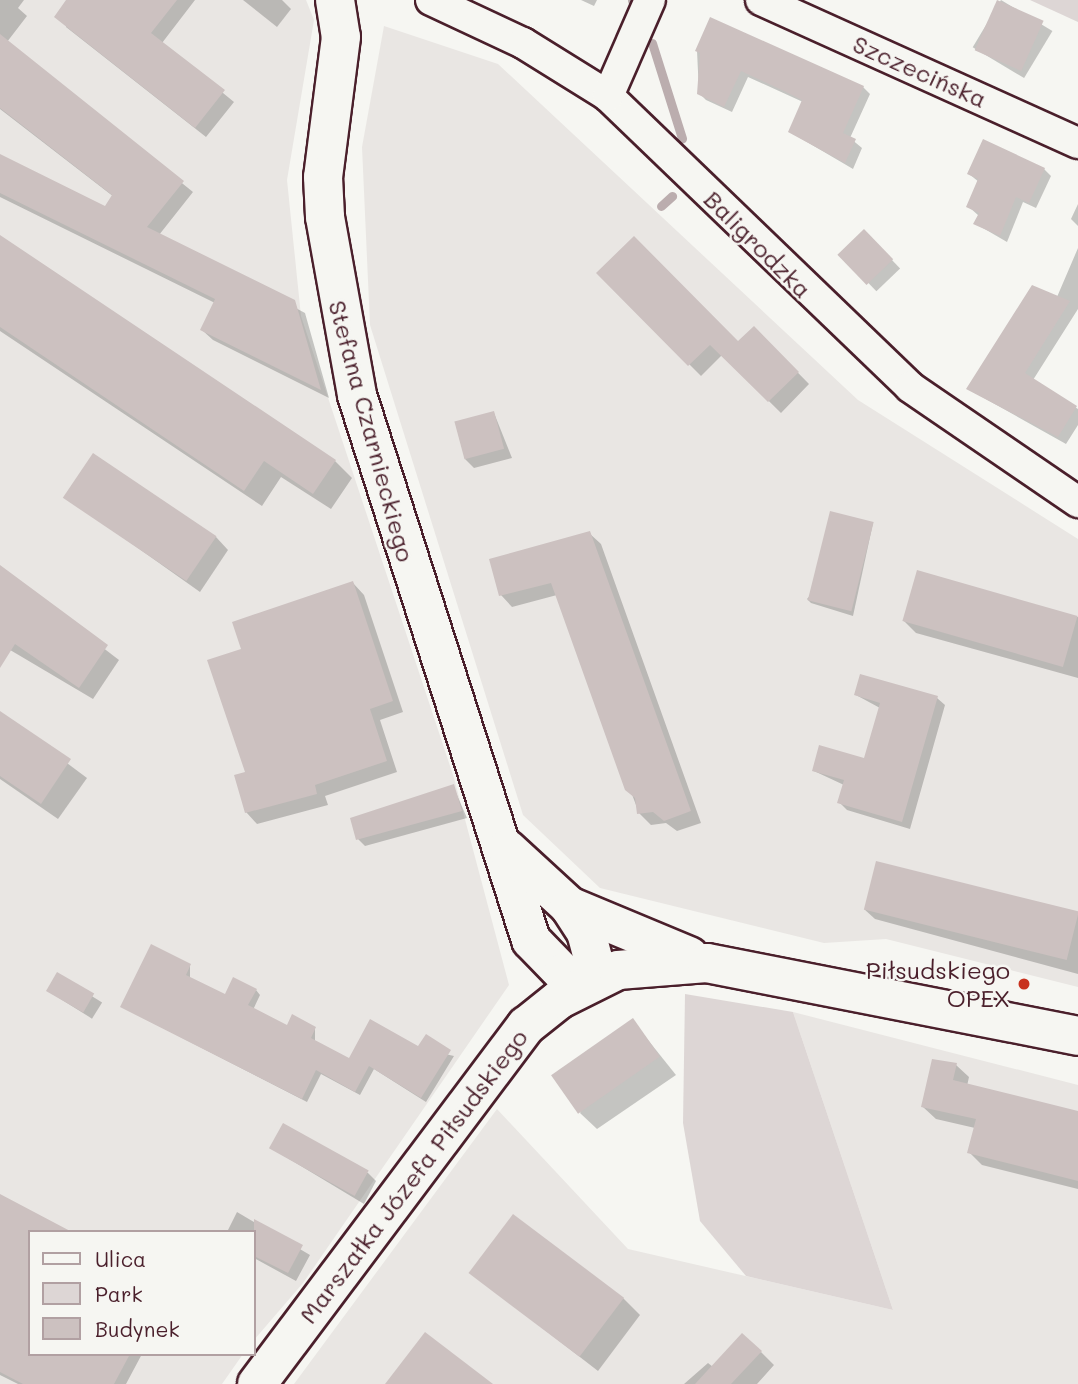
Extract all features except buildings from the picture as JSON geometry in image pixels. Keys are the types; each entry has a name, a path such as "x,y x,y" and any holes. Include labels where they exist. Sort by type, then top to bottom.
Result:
{"street":[{"name":"Stefana Czarnieckiego","path":"335,0 341,37 323,177 340,329 467,749 507,849 531,940 526,1026"},
{"name":"Baligrodzka","path":"431,0 523,43 608,96 910,387 1078,502"},
{"path":"608,96 650,0"},
{"name":"Szczecińska","path":"761,0 1078,143"},
{"name":"Stefana Czarnieckiego","path":"507,849 569,906 707,963"},
{"name":"Stefana Czarnieckiego","path":"531,940 563,974 587,984 593,958 569,906"},
{"name":"Marszałka Józefa Piłsudskiego","path":"257,1384 526,1026 587,984 639,964 707,963 1078,1036"}],"shaded area":[{"path":"0,0 306,0 314,20 287,180 301,316 454,778 509,985 303,1283 256,1338 256,1230 28,1230 28,1356 242,1356 222,1384 0,1384"},
{"path":"384,26 498,64 858,400 1078,539 1078,987 886,939 824,943 600,888 523,815 370,325 362,147"},
{"path":"793,1012 1078,1085 1078,1384 294,1384 497,1109 628,1249 893,1310"}],"green space":[{"path":"1030,0 1078,0 1078,22"},
{"path":"685,994 793,1012 893,1310 746,1276 700,1221 683,1123"}],"waterway":[{"path":"652,43 682,138"},
{"path":"661,206 672,196"}],"place":[{"name":"Piłsudskiego OPEX","path":"1024,984"}]}
